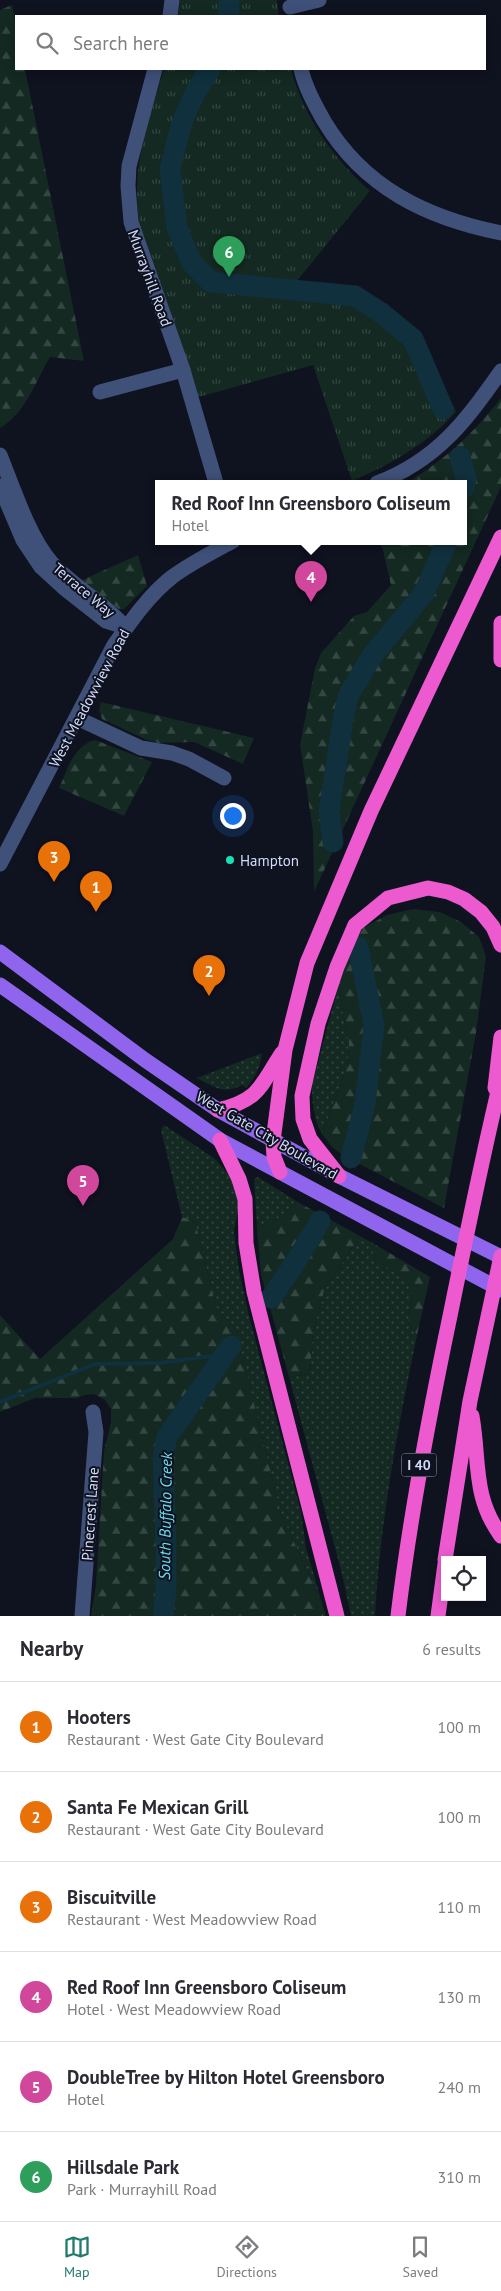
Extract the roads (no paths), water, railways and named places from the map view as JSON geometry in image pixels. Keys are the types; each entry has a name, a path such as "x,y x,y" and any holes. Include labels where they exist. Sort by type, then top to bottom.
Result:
{"highway":[{"path":"280,1172 274,1157 274,1141 285,1050 310,954 371,811 501,537"},
{"path":"501,623 499,636 501,660"},
{"path":"339,1176 310,1139 303,1120 302,1096 318,1024 336,967 355,926 388,898 428,888 448,892 464,899 481,912 492,927 501,945"},
{"path":"481,1162 497,1077 501,1037"},
{"path":"218,1110 239,1105 251,1098 285,1050"},
{"name":"I 40","path":"398,1616 415,1490 481,1162 501,1079"},
{"path":"220,1140 239,1178 245,1199 246,1243 254,1292 337,1616"},
{"name":"I 40","path":"446,1556 470,1402 501,1257"},
{"path":"470,1402 477,1444 476,1475 490,1521 501,1536"},
{"path":"438,1616 441,1594"}],"main road":[{"name":"West Gate City Boulevard","path":"0,952 145,1060 218,1110 339,1176 501,1257"},
{"name":"West Gate City Boulevard","path":"0,985 220,1140 501,1290"}],"street":[{"path":"170,15 172,0"},
{"path":"290,8 318,0"},
{"name":"Murrayhill Road","path":"155,70 130,159 128,186 131,222 137,244 183,370 215,480"},
{"path":"302,70 304,79 319,113 338,143 365,173 424,210 465,226 501,233"},
{"path":"100,392 183,370"},
{"path":"386,480 394,477 439,447 467,419 501,371"},
{"name":"Terrace Way","path":"0,455 34,536 46,555 58,570 115,615 126,628"},
{"name":"Terrace Way","path":"0,486 23,540 41,567 106,621 126,628"},
{"name":"West Meadowview Road","path":"0,864 114,646 126,628 148,601 173,577 226,545"},
{"path":"77,718 141,748 172,753 189,759 224,778"},
{"name":"Pinecrest Lane","path":"82,1616 96,1432 94,1412"}],"waterway":[{"name":"South Buffalo Creek","path":"229,0 229,15"},
{"name":"South Buffalo Creek","path":"209,70 196,91 182,122 170,169 177,228 192,263 211,282 355,296 380,312 413,339 443,409"},
{"name":"South Buffalo Creek","path":"460,457 466,480"},
{"name":"South Buffalo Creek","path":"333,842 329,811 348,696 372,656 424,593 445,545"},
{"name":"South Buffalo Creek","path":"351,1158 365,1104 374,1025 358,947"},
{"name":"South Buffalo Creek","path":"271,1298 320,1221"},
{"name":"South Buffalo Creek","path":"163,1616 166,1590 163,1459 167,1437 231,1346"},
{"path":"0,1402 95,1364 160,1363 226,1354"}],"place":[{"name":"Hillsdale Park","path":"229,277"},
{"name":"Red Roof Inn Greensboro Coliseum","path":"311,602"},
{"name":"Hampton","path":"230,860"},
{"name":"Biscuitville","path":"54,882"},
{"name":"Hooters","path":"96,912"},
{"name":"Santa Fe Mexican Grill","path":"209,996"},
{"name":"DoubleTree by Hilton Hotel Greensboro","path":"83,1206"}]}
